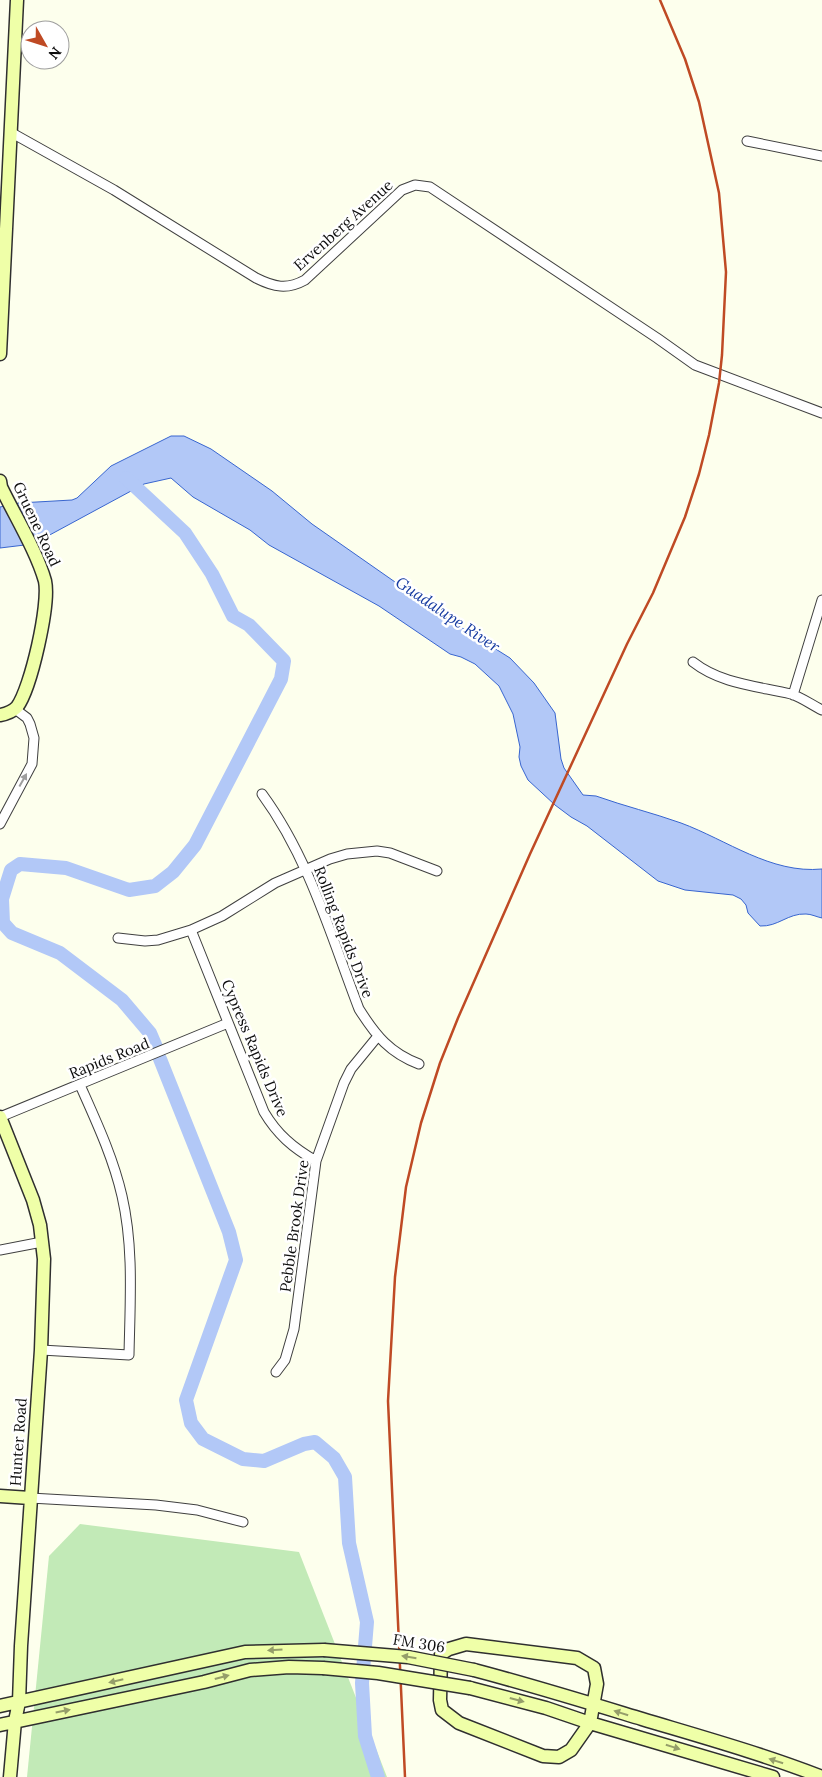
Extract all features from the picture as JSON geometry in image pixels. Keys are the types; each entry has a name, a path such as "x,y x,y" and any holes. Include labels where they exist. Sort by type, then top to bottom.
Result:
{"main road":[{"path":"0,354 17,0"},
{"name":"Gruene Road","path":"0,481 1,488 41,568 47,591 28,684 15,709"},
{"path":"0,715 10,713 15,709"},
{"name":"Hunter Road","path":"0,1117 33,1200 40,1225 44,1285 19,1702 15,1720 10,1777"},
{"path":"0,1496 30,1498"},
{"path":"466,1644 577,1658 594,1668 597,1684 590,1723 570,1750 559,1756 543,1756 459,1723 442,1710 440,1700 441,1654 448,1649 466,1644"},
{"name":"FM 306","path":"0,1706 245,1652 324,1650 408,1657 474,1670 549,1690 594,1705 680,1729 822,1777"},
{"path":"0,1725 15,1720 204,1682 250,1670 289,1667 323,1668 378,1673 470,1688 546,1708 590,1723 773,1777"}],"street":[{"name":"Ervenberg Avenue","path":"12,133 114,190 256,278 277,287 296,285 305,280 402,190 415,185 430,187 695,365 822,413"},
{"path":"747,141 822,156"},
{"path":"793,695 822,600"},
{"path":"693,662 715,676 793,695 822,710"},
{"path":"0,824 32,764 34,738 30,724 27,718 15,709"},
{"name":"Rolling Rapids Drive","path":"262,794 283,823 306,870 359,1009 388,1047 402,1057 419,1064"},
{"path":"118,938 146,941 165,938 191,930 222,916 275,882 330,859 347,854 377,851 390,853 437,871"},
{"name":"Cypress Rapids Drive","path":"191,930 264,1112 271,1123 293,1146 316,1161"},
{"name":"Rapids Road","path":"0,1117 228,1023"},
{"name":"Pebble Brook Drive","path":"276,1372 285,1360 294,1329 316,1161 344,1083 351,1069 378,1036"},
{"path":"41,1350 129,1355 131,1273 122,1195 111,1159 80,1085"},
{"path":"0,1250 42,1242"},
{"path":"30,1498 181,1508 212,1513 243,1522"}],"green space":[{"path":"80,1524 299,1552 387,1777 27,1777 49,1556"}],"water":[{"path":"171,436 184,436 211,449 272,491 312,524 448,619 510,658 534,683 555,713 561,759 564,768 583,795 596,796 681,823 767,861 803,869 822,869 822,918 800,914 766,926 760,926 748,913 746,905 741,899 733,895 685,890 658,881 587,826 555,805 528,780 521,766 519,757 520,747 513,714 499,686 475,664 450,654 379,606 269,545 250,530 193,497 171,478 144,484 33,544 0,548 0,507 19,503 72,500 77,498 111,466"}],"waterway":[{"path":"126,478 185,533 212,574 233,616 249,625 284,661 281,679 195,845 173,872 155,886 129,890 66,868 20,864 11,870 2,899 3,923 12,933 60,953 122,1000 150,1033 156,1047"},
{"path":"160,1059 229,1232 236,1260 186,1400 191,1423 203,1439 243,1459 264,1461 304,1444 315,1442 334,1458 345,1477 349,1543 367,1622 362,1683 365,1736 378,1777"}],"railway":[{"path":"405,1777 388,1401 395,1277 406,1187 421,1123 440,1063 458,1018 530,854 627,644 653,593 685,517 709,435 719,383 726,272 719,193 699,102 685,59 660,0"}],"water label":[{"name":"Guadalupe River","path":"448,614"}]}
